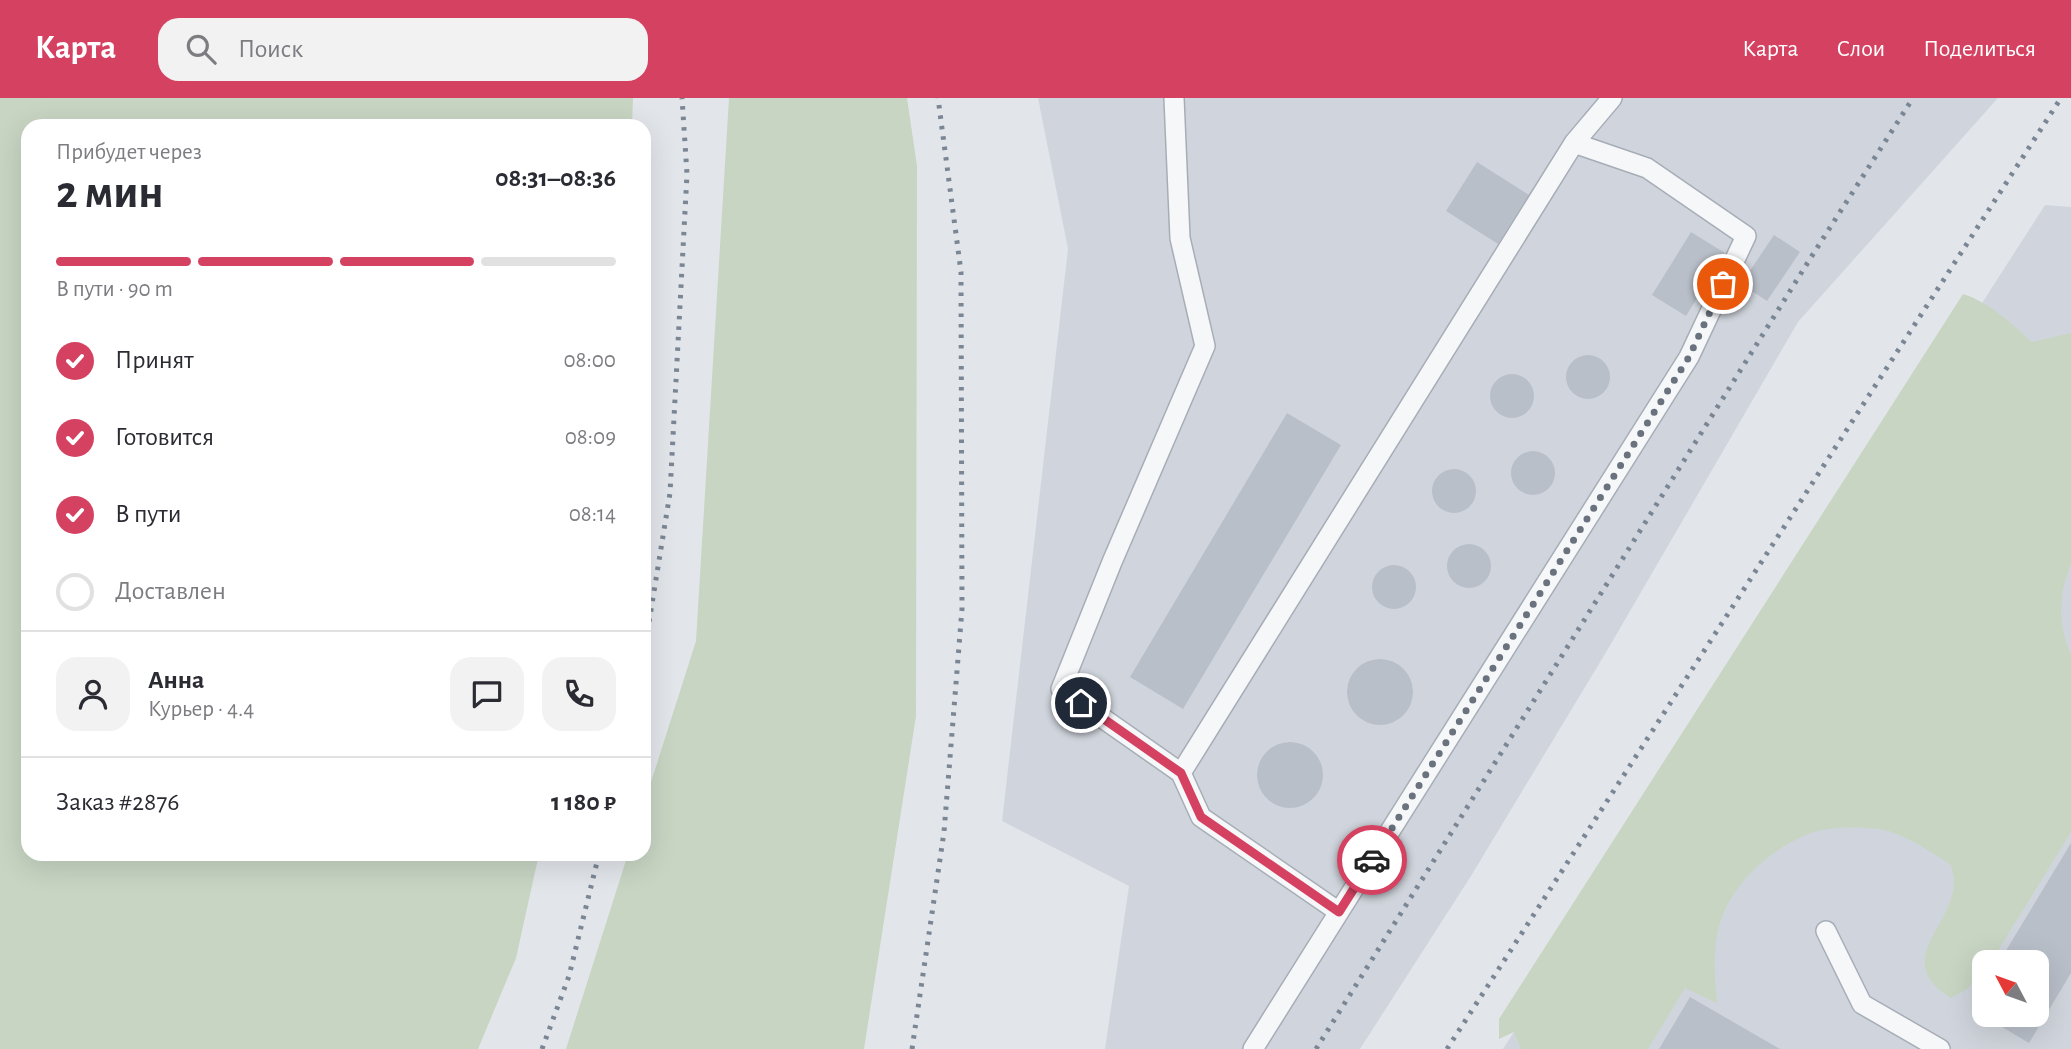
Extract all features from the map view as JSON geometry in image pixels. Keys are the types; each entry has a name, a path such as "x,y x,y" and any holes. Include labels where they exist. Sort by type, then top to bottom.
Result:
{"lane":[{"path":"1174,98 1180,238 1205,346 1112,562 1061,689 1181,773 1201,817 1339,912"},
{"path":"1181,773 1574,143 1612,98"},
{"path":"1253,1049 1689,357 1746,236 1647,168 1574,143"},
{"path":"1826,931 1862,1004 1940,1049"}],"shaded area":[{"path":"1038,98 1998,98 1798,322 1608,649 1471,876 1360,1049 1105,1049 1129,886 1002,821 1068,249"},
{"path":"2045,205 2071,207 2071,1049 1503,1049"}],"green space":[{"path":"0,98 633,98 632,119 21,119 21,861 537,861 516,958 478,1049 0,1049"},
{"path":"729,98 907,98 917,166 916,716 864,1049 566,1049 626,861 651,861 651,782 696,641"},
{"path":"1963,294 1991,308 2032,342 2071,333 2071,564 2061,610 2071,655 2071,832 1998,950 1972,950 1972,984 1951,998 1934,984 1926,970 1925,956 1951,898 1954,881 1951,865 1916,843 1887,830 1854,827 1814,832 1799,838 1756,867 1734,893 1717,933 1717,1003 1685,988 1648,1049 1521,1049 1514,1032 1499,1039 1499,1019"}],"building":[{"path":"1477,162 1529,195 1498,244 1446,211"},
{"path":"1691,232 1725,253 1686,316 1652,295"},
{"path":"1774,235 1800,252 1767,301 1741,284"},
{"path":"1588,355 1604,361 1610,377 1604,393 1588,399 1572,393 1566,377 1572,361"},
{"path":"1512,374 1528,380 1534,396 1528,412 1512,418 1496,412 1490,396 1496,380"},
{"path":"1287,413 1341,445 1183,709 1130,677"},
{"path":"1533,451 1549,457 1555,473 1549,489 1533,495 1517,489 1511,473 1517,457"},
{"path":"1454,469 1470,475 1476,491 1470,507 1454,513 1438,507 1432,491 1438,475"},
{"path":"1469,544 1485,550 1491,566 1485,582 1469,588 1453,582 1447,566 1453,550"},
{"path":"1394,565 1410,571 1416,587 1410,603 1394,609 1378,603 1372,587 1378,571"},
{"path":"1374,659 1386,659 1398,664 1408,674 1413,692 1411,705 1398,720 1386,725 1374,725 1362,720 1352,710 1347,698 1347,686 1352,674 1362,664"},
{"path":"1284,742 1296,742 1308,747 1318,757 1323,775 1321,788 1308,803 1296,808 1284,808 1272,803 1262,793 1257,781 1257,769 1262,757 1272,747"},
{"path":"2071,843 2071,973 2049,1010 2049,950 2006,950"},
{"path":"1690,997 1780,1049 1659,1049"},
{"path":"2002,1027 2039,1027 2029,1043"}],"railway":[{"path":"651,610 670,493 687,174 682,98"},
{"path":"912,1049 944,832 962,609 961,272 938,98"},
{"path":"1316,1049 1913,98"},
{"path":"1447,1049 2061,98"},
{"path":"542,1049 569,976 597,861"}],"way so far":[{"path":"1372,860 1689,357 1723,284"}],"route":[{"path":"1081,703 1181,773 1201,817 1339,912 1372,860"}]}
